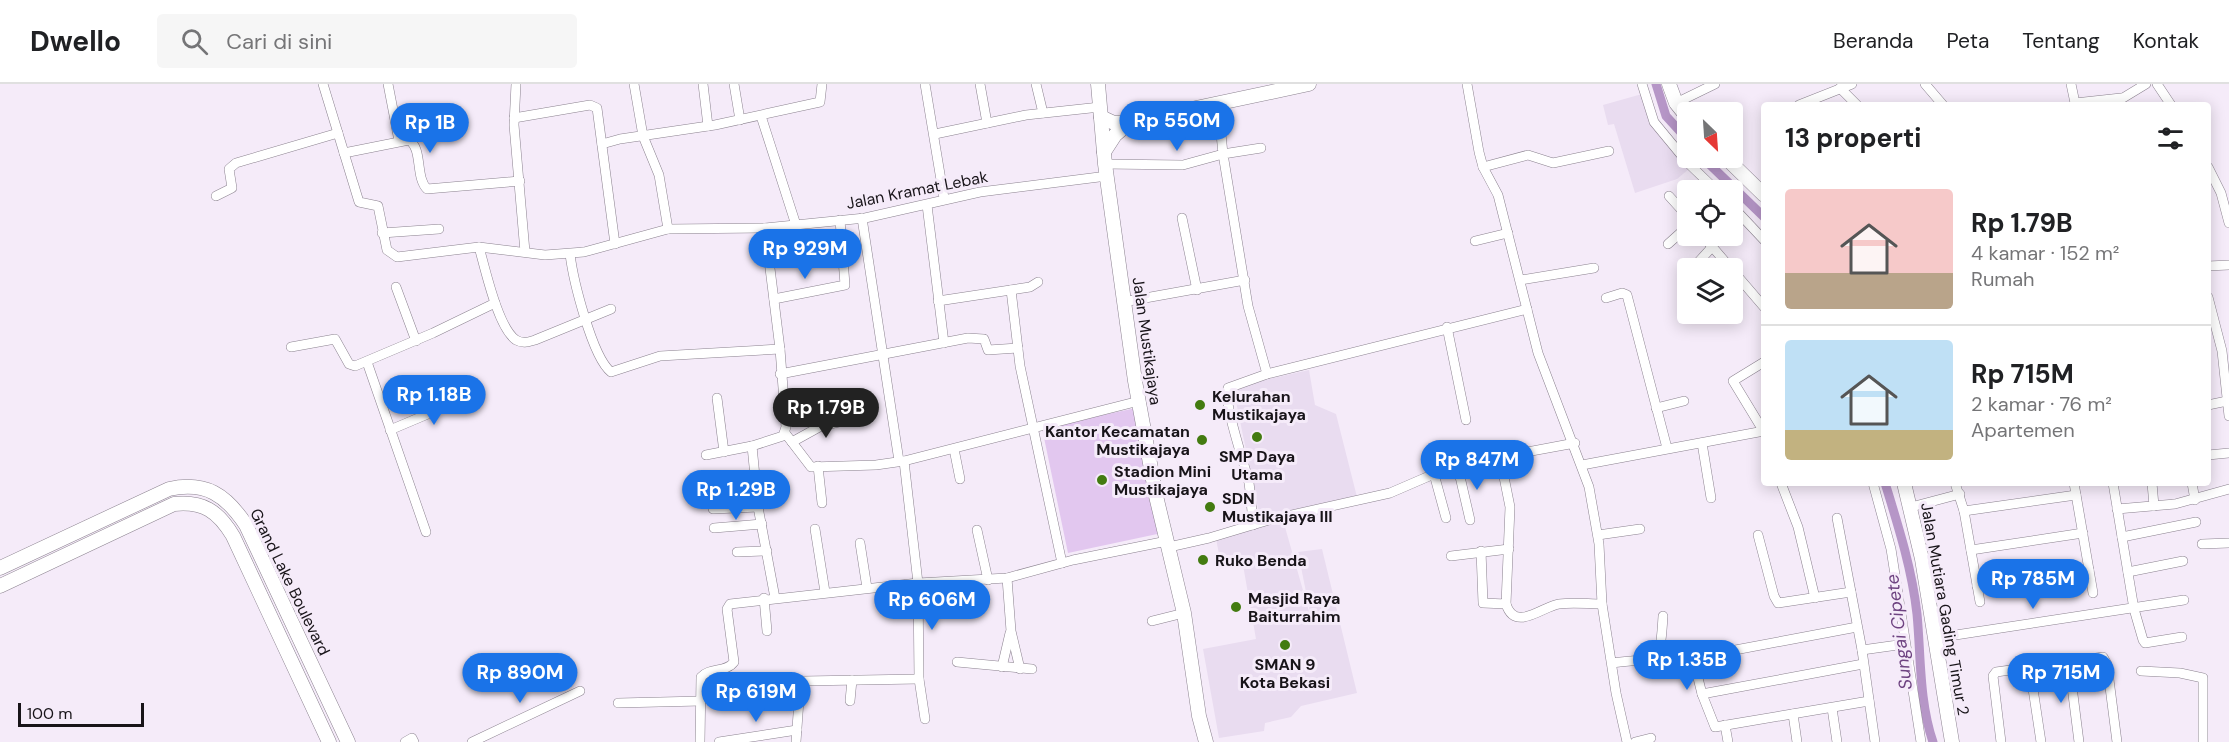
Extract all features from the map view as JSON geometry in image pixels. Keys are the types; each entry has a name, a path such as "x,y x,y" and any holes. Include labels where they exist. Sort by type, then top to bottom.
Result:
{"street":[{"name":"Jalan Kramat Lebak","path":"323,84 360,203 378,206 388,253 397,257 479,247 570,254 668,229 765,228 862,218 927,205 944,198 1106,164 1183,165 1223,154 1261,148"},
{"path":"388,84 399,141"},
{"path":"516,84 514,118 525,252"},
{"path":"634,84 644,136 659,175 668,229"},
{"path":"704,84 708,126"},
{"path":"734,84 740,120"},
{"path":"602,144 761,116 820,102 822,84"},
{"path":"925,84 944,198"},
{"path":"980,84 987,123"},
{"path":"1036,84 1043,113"},
{"name":"Jalan Mustikajaya","path":"1098,84 1123,302 1138,401 1156,496 1184,613 1199,716 1206,742"},
{"path":"935,134 1043,113 1101,112 1114,123 1130,122 1309,84"},
{"path":"1467,84 1483,167 1498,195 1543,367 1582,465 1598,535 1602,603 1627,742"},
{"path":"1642,84 1654,122 1677,147"},
{"path":"1669,84 1676,103 1715,84"},
{"path":"1808,102 1852,84"},
{"path":"1925,84 1940,102"},
{"path":"2071,84 2075,102"},
{"path":"2118,102 2146,84"},
{"path":"2157,84 2169,102"},
{"path":"1840,88 1854,102"},
{"path":"1218,104 1223,154 1255,336 1267,374"},
{"path":"514,118 594,105 602,144 615,244"},
{"path":"761,116 796,225"},
{"path":"1106,164 1115,135 1130,122"},
{"path":"216,196 232,188 229,169 236,163 338,133"},
{"path":"344,153 399,141 413,141 422,183 427,189 520,181"},
{"path":"1483,167 1528,155 1553,163 1609,151"},
{"path":"1696,168 1707,180"},
{"path":"1736,168 1761,192"},
{"path":"2211,173 2221,193 2229,223"},
{"path":"1669,196 1677,205"},
{"path":"927,205 944,343"},
{"path":"862,218 902,461 918,583 919,679 925,719"},
{"path":"1182,218 1197,290"},
{"path":"1743,218 1761,237"},
{"path":"774,299 845,285 840,220"},
{"path":"765,228 780,349 785,433 808,466 902,461 1138,401"},
{"path":"382,233 439,229"},
{"path":"1475,242 1508,233"},
{"path":"1668,244 1677,236"},
{"path":"479,247 495,303 513,337 521,342 587,321 612,309"},
{"path":"1702,258 1712,247 1723,258"},
{"path":"570,254 575,290 610,372 660,356 780,349"},
{"path":"2211,266 2229,265"},
{"path":"1521,280 1594,268"},
{"path":"1123,302 1245,280"},
{"path":"1743,280 1761,303"},
{"path":"938,301 1030,287 1038,282"},
{"path":"396,287 416,341"},
{"path":"1011,290 1018,348 1062,563"},
{"path":"1606,298 1622,293 1627,295 1667,448"},
{"path":"291,347 335,339 349,364 355,366 416,341 495,303"},
{"path":"1253,525 1248,482 1226,393 1232,386 1267,374 1447,327 1527,309"},
{"path":"2211,309 2222,351 2229,416"},
{"path":"1447,327 1466,420"},
{"path":"780,374 944,343 983,339 988,350 1018,348"},
{"path":"367,362 426,532"},
{"path":"1761,364 1733,381 1761,426"},
{"path":"390,430 468,397"},
{"path":"717,398 724,452"},
{"path":"1656,408 1684,400"},
{"path":"2211,404 2227,401"},
{"path":"792,442 821,426 852,419"},
{"path":"1582,465 1761,432"},
{"path":"706,455 752,446 780,438 785,433"},
{"path":"700,742 700,680 704,674 728,668 734,662 728,606 764,598 918,583 1007,578 1062,563 1168,544 1390,493 1434,474 1500,457 1575,443"},
{"path":"1702,443 1711,498"},
{"path":"752,446 758,507 775,598"},
{"path":"954,449 960,479"},
{"path":"2211,455 2229,453"},
{"path":"1500,457 1510,507 1506,604 1512,613 1523,617 1536,615 1556,604 1602,603"},
{"path":"819,466 822,503"},
{"path":"1458,468 1470,520"},
{"path":"1434,474 1446,518"},
{"name":"Grand Lake Boulevard","path":"0,568 169,489 187,486 207,489 235,507 246,525 348,742"},
{"path":"1782,486 1798,528 1815,598"},
{"path":"1874,486 1891,549 1921,742"},
{"name":"Jalan Mutiara Gading Timur 2","path":"1905,486 1936,638 1952,742"},
{"path":"1956,486 1964,511 1980,602"},
{"path":"2074,486 2094,593"},
{"path":"2113,486 2134,609 2145,643 2181,638"},
{"path":"2152,486 2154,506"},
{"path":"2193,486 2195,500"},
{"path":"2117,509 2195,500 2229,489"},
{"path":"1911,507 1960,494"},
{"path":"1964,511 2076,495"},
{"name":"Grand Lake Boulevard","path":"0,586 174,504 198,504 213,511 225,522 329,742"},
{"path":"713,508 758,507"},
{"path":"1837,518 1862,650 1875,742"},
{"path":"2122,537 2196,522"},
{"path":"714,528 762,524"},
{"path":"815,529 825,592"},
{"path":"1598,535 1640,529"},
{"path":"977,530 988,580"},
{"path":"1971,550 2083,533"},
{"path":"1758,535 1777,602 1851,592"},
{"path":"861,543 867,588"},
{"path":"2202,544 2229,543"},
{"path":"46,547 53,561"},
{"path":"1451,556 1509,549"},
{"path":"737,552 767,551"},
{"path":"1481,551 1483,603 1506,604"},
{"path":"2128,572 2183,561"},
{"path":"1977,586 2089,570"},
{"path":"1007,578 1011,631 1020,669"},
{"path":"266,606 282,598"},
{"path":"764,598 767,630"},
{"path":"1936,638 2184,600"},
{"path":"1152,621 1184,613"},
{"path":"1612,663 1648,658 1658,654 1661,649 1664,616"},
{"path":"1857,627 1777,640 1696,658 1694,662 1713,726 1869,701"},
{"path":"1002,667 1011,631"},
{"path":"1862,650 1905,644"},
{"path":"2001,742 1994,674 2103,657 2106,659 2117,742"},
{"path":"957,663 1032,669"},
{"path":"2069,663 2079,742"},
{"path":"1702,694 1863,664"},
{"path":"2030,669 2041,742"},
{"path":"2141,671 2180,673 2203,678 2204,742"},
{"path":"796,742 800,686 803,681 919,679"},
{"path":"850,701 852,680"},
{"path":"472,742 580,691"},
{"path":"618,703 701,701"},
{"path":"1832,708 1837,742"},
{"path":"1793,714 1797,742"},
{"path":"1725,725 1728,742"},
{"path":"719,742 797,730"},
{"path":"1635,742 1650,738"}],"shaded area":[{"path":"1642,94 1650,119 1677,152 1677,168 1690,168 1677,179 1635,193 1614,124 1608,125 1603,105"},
{"path":"1309,370 1315,405 1336,414 1357,497 1260,518 1233,387"},
{"name":"Stadion Mini Mustikajaya","path":"1136,408 1162,533 1068,553 1042,428"},
{"name":"SMAN 9 Kota Bekasi","path":"1283,520 1312,622 1298,552 1322,549 1357,693 1301,706 1291,717 1265,723 1264,731 1219,738 1203,649 1256,639 1243,565 1222,569 1216,539"}],"waterway":[{"name":"Sungai Cipete","path":"1656,84 1666,116 1677,128"},
{"name":"Sungai Cipete","path":"1713,168 1761,214"},
{"name":"Sungai Cipete","path":"1886,486 1912,580 1925,711 1933,742"}],"place":[{"name":"Kelurahan Mustikajaya","path":"1200,405"},
{"name":"SMP Daya Utama","path":"1257,437"},
{"name":"Kantor Kecamatan Mustikajaya","path":"1202,440"},
{"name":"Stadion Mini Mustikajaya","path":"1102,480"},
{"name":"SDN Mustikajaya III","path":"1210,507"},
{"name":"Ruko Benda","path":"1203,560"},
{"name":"Masjid Raya Baiturrahim","path":"1236,607"},
{"name":"SMAN 9 Kota Bekasi","path":"1285,645"}]}
